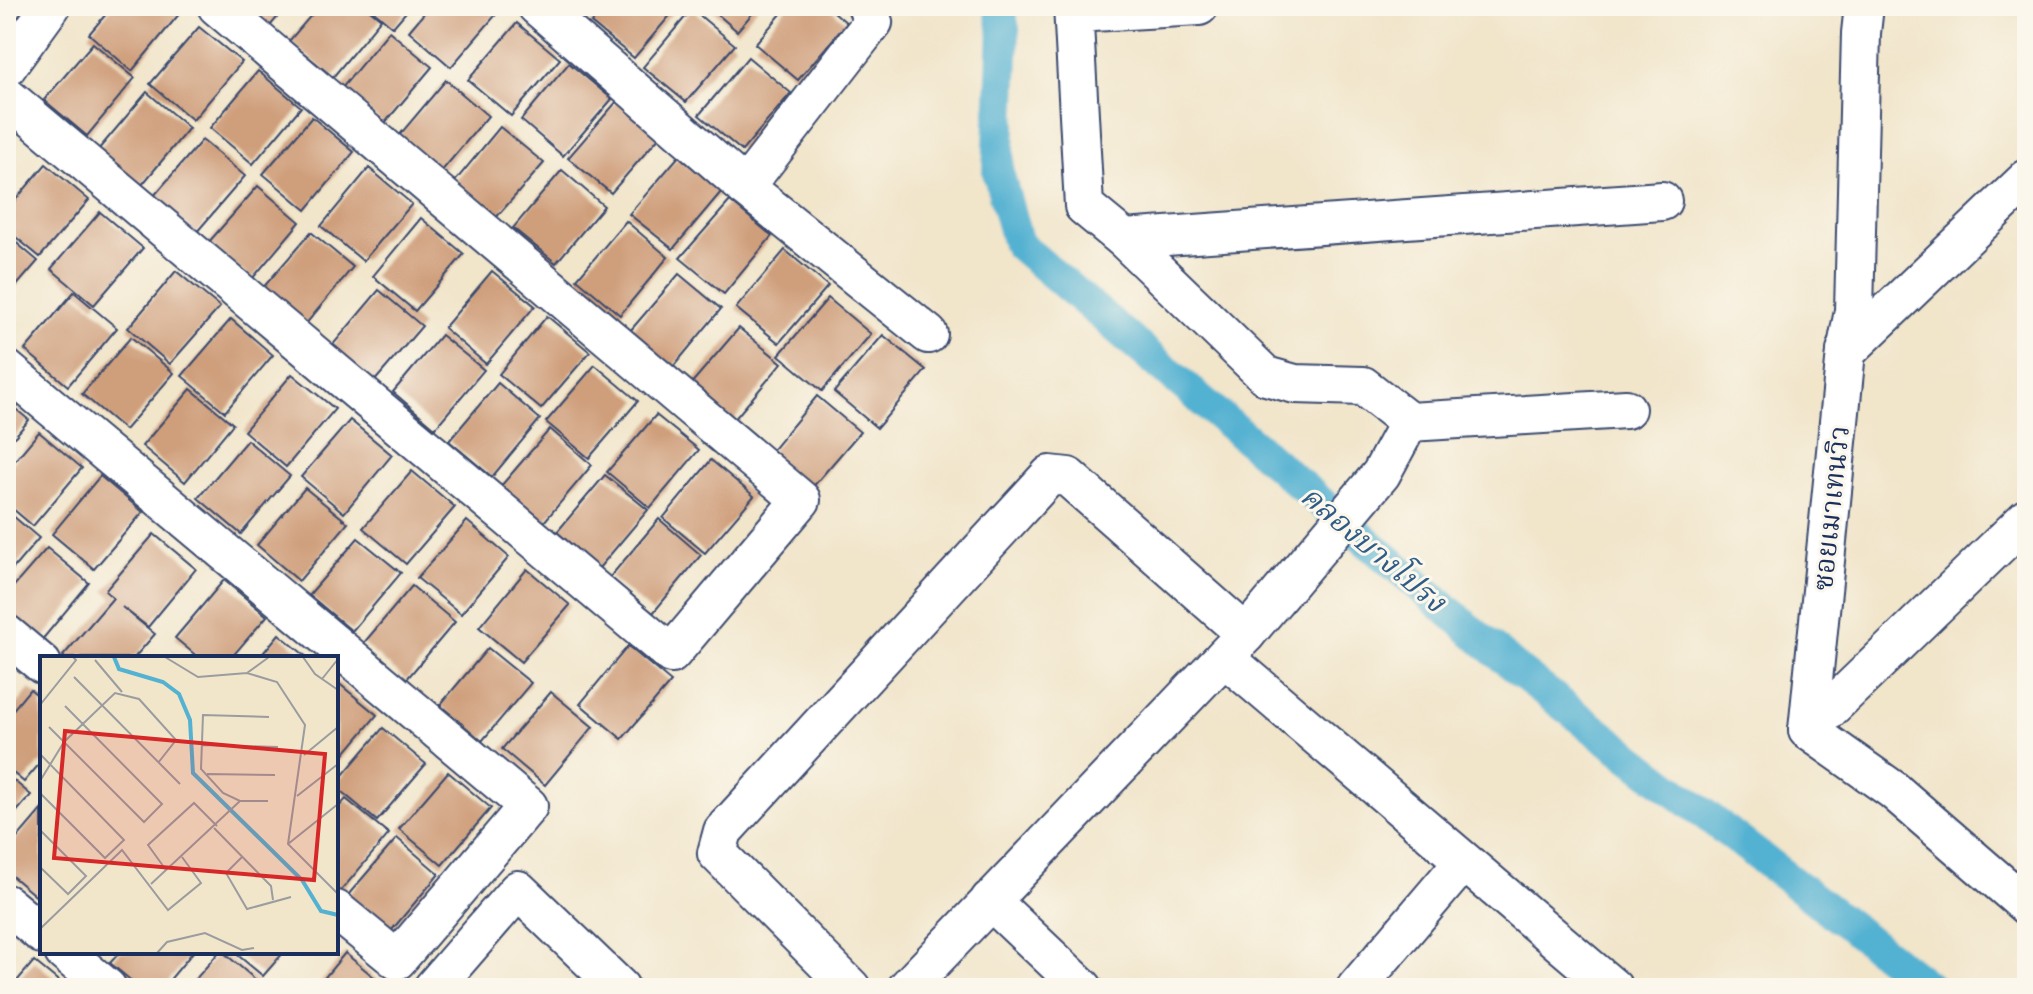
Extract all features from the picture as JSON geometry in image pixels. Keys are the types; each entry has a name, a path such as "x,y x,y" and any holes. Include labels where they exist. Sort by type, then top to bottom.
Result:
{"street":[{"path":"6,68 51,6"},
{"path":"6,96 671,654 801,500 217,6"},
{"path":"537,6 745,187 928,334"},
{"path":"745,187 873,22 867,6"},
{"path":"1199,6 1073,10 1084,206 1124,239 1266,376 1295,384 1363,386 1409,422 1626,409"},
{"path":"1862,20 1889,6"},
{"name":"ซอยเมาเทนวิว","path":"1808,730 1846,352 1854,311 1862,20"},
{"path":"1846,352 2027,179"},
{"path":"1124,239 1662,201"},
{"path":"6,369 528,806 397,960 338,912"},
{"path":"907,988 1235,645 1381,474 1409,422"},
{"path":"851,988 717,853 723,831 1050,475 1068,477 1235,645 1463,862 1613,988"},
{"path":"2027,518 1808,730 1893,790 2027,906"},
{"path":"6,634 40,662"},
{"path":"1356,988 1463,862"},
{"path":"433,988 518,890 620,988"},
{"path":"990,900 1083,988"},
{"path":"6,904 40,932"},
{"path":"66,954 107,988"}],"building":[{"path":"113,6 172,6 180,13 132,71 89,34"},
{"path":"246,6 287,6 270,26"},
{"path":"319,6 365,6 381,19 333,77 289,41"},
{"path":"368,6 411,6 393,27"},
{"path":"430,6 495,6 500,10 451,67 409,31"},
{"path":"605,6 678,6 634,58 591,23"},
{"path":"708,6 759,6 737,31"},
{"path":"788,6 827,6 847,23 798,80 755,44"},
{"path":"692,9 735,45 686,102 643,67"},
{"path":"517,23 560,59 511,116 468,80"},
{"path":"199,27 242,62 193,120 150,84"},
{"path":"389,31 432,67 384,124 341,89"},
{"path":"93,43 135,78 87,136 44,100"},
{"path":"748,57 791,93 742,151 699,115"},
{"path":"569,63 612,99 563,156 521,120"},
{"path":"258,71 301,107 253,164 210,128"},
{"path":"446,80 488,116 440,173 397,138"},
{"path":"147,92 189,128 141,186 98,150"},
{"path":"618,100 660,136 611,193 568,158"},
{"path":"312,117 354,152 306,210 263,174"},
{"path":"500,127 544,163 494,220 452,185"},
{"path":"202,140 245,176 196,233 153,197"},
{"path":"679,156 721,192 673,249 629,214"},
{"path":"46,164 89,200 40,257 6,229 6,211"},
{"path":"369,168 412,204 363,261 321,226"},
{"path":"562,170 604,206 556,263 513,228"},
{"path":"258,186 300,222 252,279 208,243"},
{"path":"730,201 772,236 724,294 680,258"},
{"path":"100,212 143,248 94,305 51,269"},
{"path":"421,218 464,254 415,311 373,276"},
{"path":"626,221 668,257 620,315 577,279"},
{"path":"311,232 353,267 305,325 262,289"},
{"path":"6,234 38,261 6,298"},
{"path":"785,250 828,286 779,343 736,308"},
{"path":"176,271 220,307 170,364 128,328"},
{"path":"492,271 535,306 486,364 444,328"},
{"path":"679,274 721,309 673,367 630,331"},
{"path":"379,290 422,326 373,383 330,348"},
{"path":"74,292 117,328 68,386 25,350"},
{"path":"828,298 871,334 822,391 779,355"},
{"path":"547,316 590,352 541,409 499,374"},
{"path":"231,319 273,355 225,412 182,376"},
{"path":"739,328 782,363 733,421 690,385"},
{"path":"441,335 484,370 435,428 393,392"},
{"path":"883,335 926,370 877,428 834,392"},
{"path":"131,337 174,373 125,430 82,394"},
{"path":"595,365 638,401 589,458 546,422"},
{"path":"292,374 335,409 286,467 244,431"},
{"path":"498,383 540,419 492,477 449,441"},
{"path":"191,389 233,424 185,482 142,446"},
{"path":"817,396 860,432 811,489 769,454"},
{"path":"6,401 29,420 6,447"},
{"path":"656,415 699,450 650,508 607,472"},
{"path":"350,420 392,455 344,513 301,477"},
{"path":"550,429 592,465 544,522 501,486"},
{"path":"39,432 82,468 33,526 6,503 6,471"},
{"path":"247,440 290,476 241,534 198,498"},
{"path":"711,460 754,496 705,553 663,518"},
{"path":"412,471 455,507 406,564 363,528"},
{"path":"605,475 648,510 599,568 557,532"},
{"path":"100,476 143,512 94,569 52,534"},
{"path":"305,488 348,523 299,581 257,545"},
{"path":"6,510 39,538 6,577"},
{"path":"659,519 701,555 653,613 610,577"},
{"path":"467,521 509,557 461,614 417,578"},
{"path":"154,534 196,569 148,627 122,607 155,634 136,656 63,656 113,598 105,591"},
{"path":"358,538 401,573 352,631 309,595"},
{"path":"47,548 89,583 41,641 6,612 6,595"},
{"path":"527,569 570,605 521,662 479,627"},
{"path":"224,580 267,616 233,656 197,656 175,638"},
{"path":"412,586 455,622 406,680 363,644"},
{"path":"279,634 306,656 261,656"},
{"path":"628,646 671,682 622,739 580,704"},
{"path":"488,648 531,683 482,741 440,705"},
{"path":"338,683 377,715 338,762"},
{"path":"30,689 40,697 40,763 24,782 6,767 6,718"},
{"path":"551,692 593,727 545,785 502,749"},
{"path":"383,728 426,764 377,821 338,789 338,781"},
{"path":"448,772 491,808 442,865 399,829"},
{"path":"6,774 31,795 6,824"},
{"path":"346,799 389,834 340,892 338,890 338,808"},
{"path":"40,811 39,899 6,871 6,851"},
{"path":"397,838 439,874 391,931 348,895"},
{"path":"345,953 387,988 316,988"},
{"path":"118,954 191,954 163,988 140,988 110,963"},
{"path":"217,954 225,954 263,986 262,988 188,988"},
{"path":"236,954 282,954 263,976"},
{"path":"34,961 67,988 11,988"}],"waterway":[{"name":"คลองบางโปรง","path":"999,6 1004,30 998,172 1018,244 1520,672 1930,988"}]}
